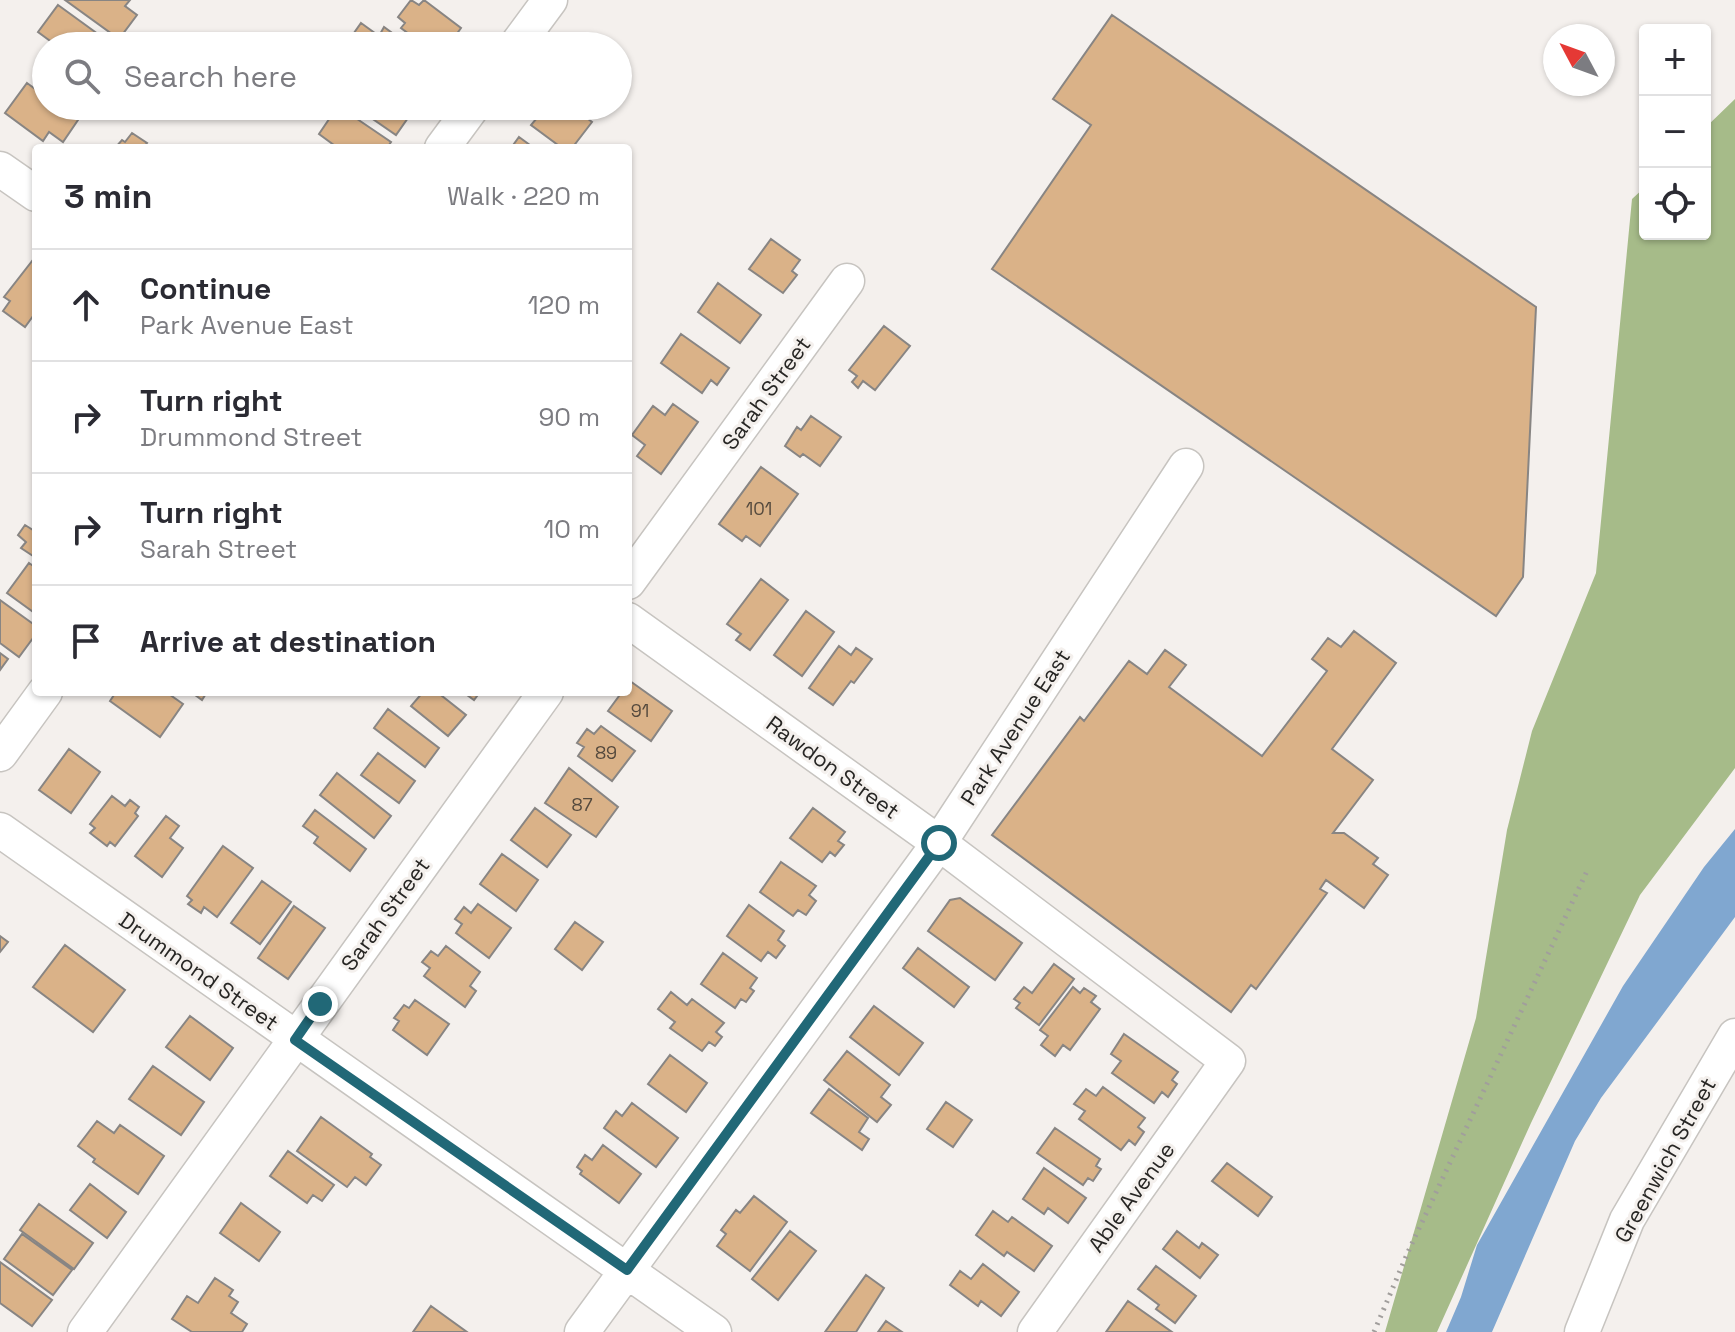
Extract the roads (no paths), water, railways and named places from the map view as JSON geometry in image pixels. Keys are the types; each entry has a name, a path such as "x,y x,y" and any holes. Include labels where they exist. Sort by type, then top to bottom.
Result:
{"street":[{"path":"526,32 550,0"},
{"path":"445,144 463,120"},
{"path":"0,169 32,191"},
{"name":"Sarah Street","path":"632,577 847,281"},
{"name":"Park Avenue East","path":"582,1332 939,843 1186,466"},
{"name":"Rawdon Street","path":"632,623 939,843 1228,1061"},
{"path":"0,754 42,696"},
{"name":"Sarah Street","path":"85,1332 543,696"},
{"name":"Drummond Street","path":"0,830 714,1332"},
{"name":"Greenwich Street","path":"1582,1332 1627,1220 1735,1036"},
{"name":"Able Avenue","path":"1035,1332 1228,1061"}],"water":[{"path":"1735,829 1735,917 1601,1098 1575,1141 1492,1332 1446,1332 1477,1245 1623,986 1704,867"}]}
